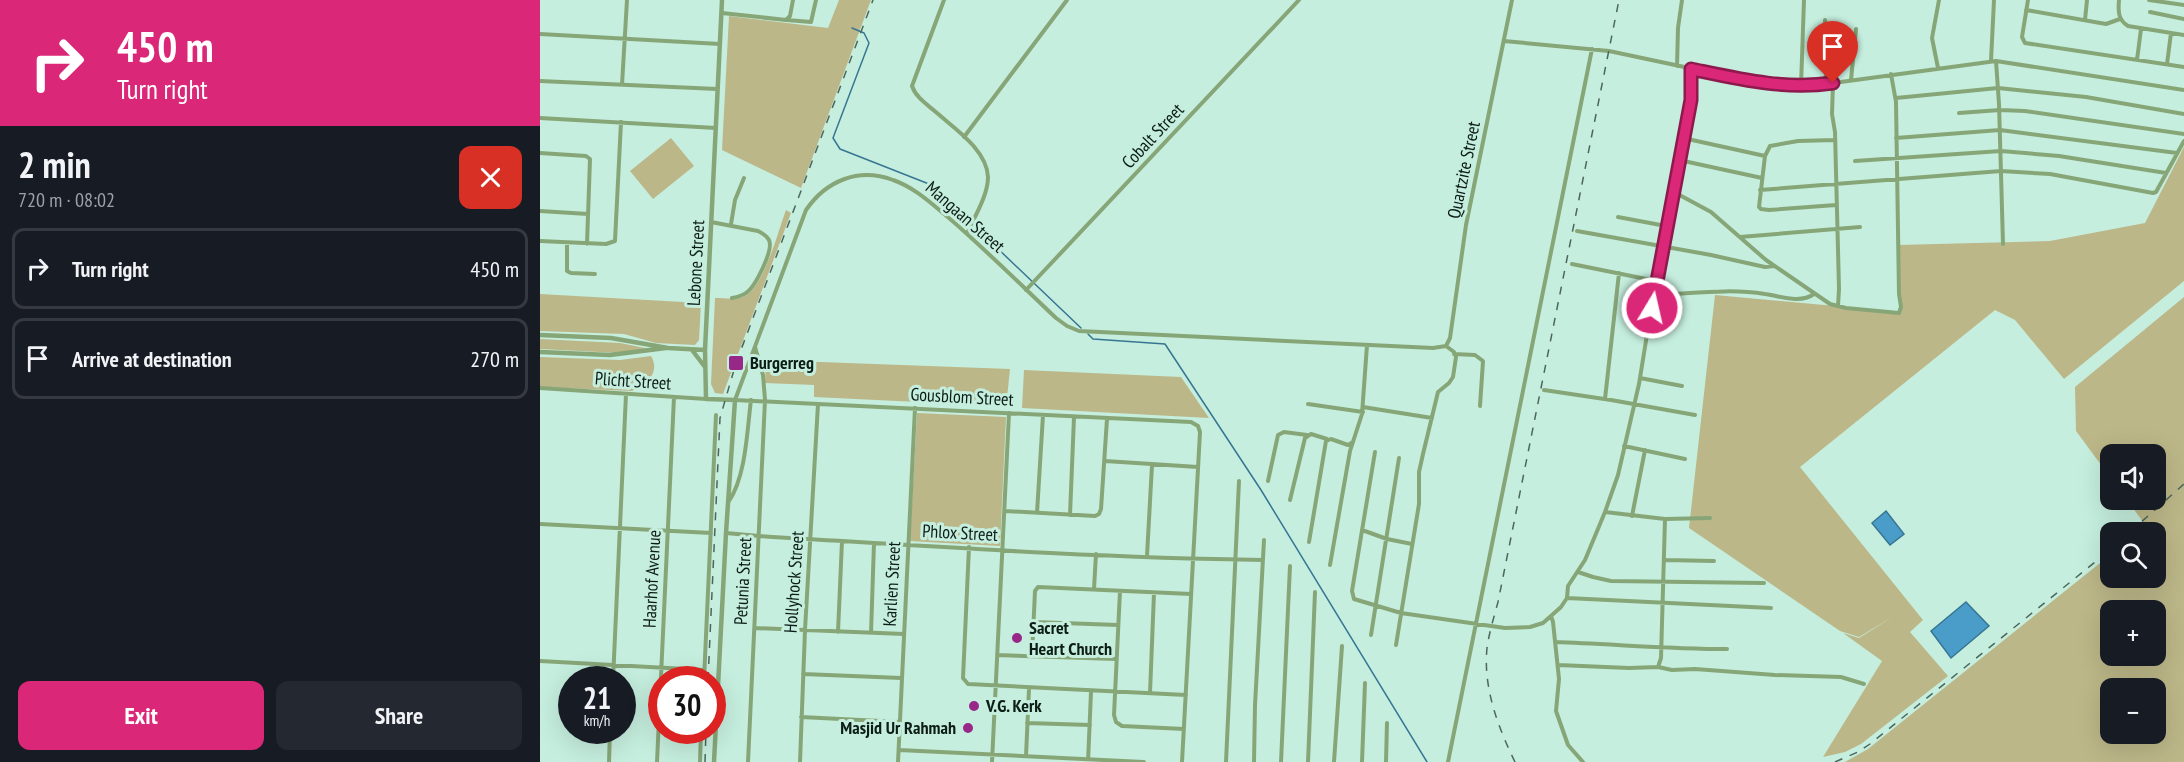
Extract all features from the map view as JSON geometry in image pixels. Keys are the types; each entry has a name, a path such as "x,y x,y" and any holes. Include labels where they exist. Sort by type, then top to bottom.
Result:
{"street":[{"path":"622,85 627,0"},
{"name":"Lebone Street","path":"706,399 705,350 722,0"},
{"path":"786,20 790,16 793,0"},
{"path":"722,13 811,22 816,0"},
{"path":"944,0 912,86 918,96 964,137 979,154 986,167 988,177 984,195 967,234"},
{"path":"964,137 1067,0"},
{"name":"Cobalt Street","path":"1026,290 1299,0"},
{"name":"Quartzite Street","path":"1446,346 1450,338 1466,225 1512,0"},
{"path":"1677,66 1678,28 1682,0"},
{"path":"1801,86 1804,0"},
{"path":"1938,68 1932,38 1939,0"},
{"path":"1994,0 1993,61 2000,110 2003,244"},
{"path":"2028,0 2022,37 2025,43 2184,67"},
{"path":"2085,20 2087,0"},
{"path":"2119,0 2120,19 2128,26 2184,35"},
{"path":"2149,0 2184,5"},
{"path":"2026,10 2106,24 2120,19"},
{"path":"2150,12 2184,19"},
{"path":"1825,20 1826,84"},
{"path":"1851,80 1856,29"},
{"path":"2137,60 2141,29"},
{"path":"2167,64 2171,33"},
{"path":"540,34 720,44"},
{"path":"1504,41 1592,49 1760,83 1801,86 1993,61 2184,90"},
{"path":"1448,762 1592,49"},
{"path":"1375,452 1352,597 1401,613 1505,628 1530,627 1544,623 1561,607 1567,598 1568,586 1578,572 1605,512 1618,475 1640,378 1662,247 1691,100 1691,69"},
{"path":"1674,192 1711,212 1774,266 1830,304 1899,313 1901,307 1896,98 1891,75"},
{"path":"540,81 717,89"},
{"path":"1833,83 1838,306"},
{"path":"1896,98 1998,88 2086,97 2184,114"},
{"path":"1959,113 2000,110 2046,114 2184,134"},
{"path":"540,118 716,128"},
{"path":"540,241 610,244 616,240 621,122"},
{"path":"1896,138 2000,130 2177,153"},
{"path":"1683,138 1765,156"},
{"path":"1835,140 1798,141 1770,146 1765,156 1758,207 1761,209 1836,205"},
{"path":"1760,190 2001,171 2050,174 2153,193 2156,192 2184,141"},
{"path":"1855,161 2001,151 2059,156 2166,173"},
{"path":"540,153 588,157 591,162 587,244"},
{"path":"1679,160 1762,178"},
{"name":"Mangaan Street","path":"714,762 735,400 806,210 819,194 836,182 858,175 875,176 893,180 910,188 967,234 1056,318 1067,326 1079,330 1433,348 1446,346"},
{"path":"731,224 735,200 744,178"},
{"path":"540,211 588,214"},
{"path":"1617,218 1666,226"},
{"path":"711,222 731,224 761,232 769,240 770,246 764,264 752,287 744,295 732,297"},
{"path":"1739,238 1837,227 1860,227"},
{"path":"1577,231 1765,267 1774,266"},
{"path":"567,243 567,271 595,274"},
{"path":"1572,264 1656,280"},
{"path":"1605,399 1619,273"},
{"path":"1654,295 1746,292 1808,298 1814,294"},
{"path":"540,335 611,338 668,348"},
{"path":"1330,565 1350,451 1363,409 1367,344"},
{"path":"1446,346 1454,354 1475,355 1483,361 1480,406"},
{"name":"Petunia Street","path":"748,762 765,400 763,375 754,347"},
{"path":"540,352 610,355 668,348 705,350"},
{"path":"690,348 705,367"},
{"path":"1396,645 1419,504 1419,472 1440,389 1453,377 1454,354"},
{"path":"1640,378 1682,386"},
{"name":"Plicht Street","path":"540,388 724,399"},
{"path":"1544,390 1695,415"},
{"path":"613,665 626,394"},
{"name":"Haarhof Avenue","path":"662,666 674,397"},
{"name":"Gousblom Street","path":"724,399 1191,422 1200,430 1198,467"},
{"path":"728,502 736,488 745,448 750,400"},
{"name":"Hollyhock Street","path":"800,762 818,404"},
{"path":"1308,404 1432,418"},
{"name":"Karlien Street","path":"898,762 915,408"},
{"path":"992,762 1009,413"},
{"path":"704,666 716,415"},
{"path":"1037,513 1043,415"},
{"path":"1070,515 1074,417"},
{"path":"1005,511 1095,516 1101,512 1107,418"},
{"path":"1268,481 1278,435 1284,432 1311,434 1348,445 1354,441"},
{"path":"1290,500 1307,435"},
{"path":"1309,542 1324,449 1328,439"},
{"path":"1624,446 1685,459"},
{"path":"1632,516 1645,450"},
{"path":"1371,635 1399,458"},
{"path":"1105,461 1198,467 1182,762"},
{"path":"1148,556 1152,465"},
{"path":"1226,762 1239,481"},
{"path":"1605,512 1665,519 1710,518"},
{"path":"1658,667 1661,646 1665,519"},
{"path":"540,524 711,533"},
{"path":"1362,530 1387,539 1412,544"},
{"name":"Phlox Street","path":"726,533 874,543 1263,560"},
{"path":"1254,762 1264,540"},
{"path":"838,632 842,541"},
{"path":"871,633 874,543"},
{"path":"969,547 963,678 968,684 1029,689 1186,695"},
{"path":"1094,589 1096,554"},
{"path":"1665,560 1714,561"},
{"path":"1281,762 1290,566"},
{"path":"1578,572 1611,581 1764,583"},
{"path":"1032,655 1036,589 1046,586 1191,594"},
{"path":"1120,591 1114,715 1119,724 1184,729"},
{"path":"1308,762 1315,592"},
{"path":"1150,693 1154,593"},
{"path":"1567,598 1771,608"},
{"path":"1551,616 1559,679 1556,711 1568,745 1583,762"},
{"path":"1034,622 1118,625"},
{"path":"754,628 904,634"},
{"path":"1555,642 1727,649"},
{"path":"1334,762 1342,646"},
{"path":"998,655 1116,659"},
{"path":"540,661 648,667"},
{"path":"1558,665 1658,667 1672,670 1695,669 1841,677 1864,684"},
{"path":"803,674 901,678"},
{"path":"1362,762 1365,683"},
{"path":"1026,756 1029,689"},
{"path":"1088,760 1091,692"},
{"path":"801,717 900,722"},
{"path":"1027,723 1090,725"},
{"path":"1386,762 1387,723"},
{"path":"609,762 610,744"},
{"name":"Haarhof Avenue","path":"657,762 658,744"},
{"path":"700,762 701,744"},
{"path":"899,750 1144,762"}],"shaded area":[{"path":"839,0 871,0 801,188 722,150 729,16 828,28"},
{"path":"671,138 694,166 653,199 630,171"},
{"path":"2184,147 2184,281 2064,379 2015,320 1995,310 1800,467 1923,620 1910,632 1948,676 1861,744 1845,752 1823,757 1882,661 1843,633 1859,638 1894,616 1859,637 1840,631 1689,528 1715,295 1900,312 1898,245 2050,241 2145,223"},
{"path":"786,210 791,213 723,394 715,393 711,384 715,298 740,298 751,292 764,271"},
{"path":"540,294 701,303 699,340 695,345 656,343 624,334 540,331"},
{"path":"2184,297 2184,762 1845,762 1868,749 2100,563 2100,588 2166,588 2166,522 2143,522 2134,510 2166,510 2166,444 2100,444 2100,463 2076,431 2075,387"},
{"path":"540,339 620,343 650,349 619,353 540,349"},
{"path":"651,356 654,362 653,373 647,381 632,391 540,387 540,357 620,360"},
{"path":"766,360 1010,369 1007,398 1001,406 814,397 814,385 765,383"},
{"path":"1024,370 1181,377 1209,418 1022,408"},
{"path":"917,413 1006,417 1000,546 910,541"}],"water":[{"path":"1886,511 1904,534 1890,545 1872,523"},
{"path":"1966,602 1989,626 1951,658 1931,631"}],"waterway":[{"path":"852,28 864,33 869,43 833,138 840,149 929,184 970,222"},
{"path":"973,225 1081,328"},
{"path":"1088,334 1093,339 1165,344 1261,490 1427,762"}],"railway":[{"path":"709,666 720,418 736,363 873,0"},
{"path":"1515,762 1493,707 1487,678 1487,648 1619,0"},
{"path":"2141,522 2184,484"},
{"path":"1835,762 1870,744 2100,558"},
{"path":"705,762 706,744"}],"place":[{"name":"Burgerreg","path":"736,363"},
{"name":"Sacret Heart Church","path":"1017,638"},
{"name":"V.G. Kerk","path":"974,706"},
{"name":"Masjid Ur Rahmah","path":"968,728"}],"route":[{"path":"1652,308 1691,100 1691,69 1777,85 1807,86 1833,83"}]}
